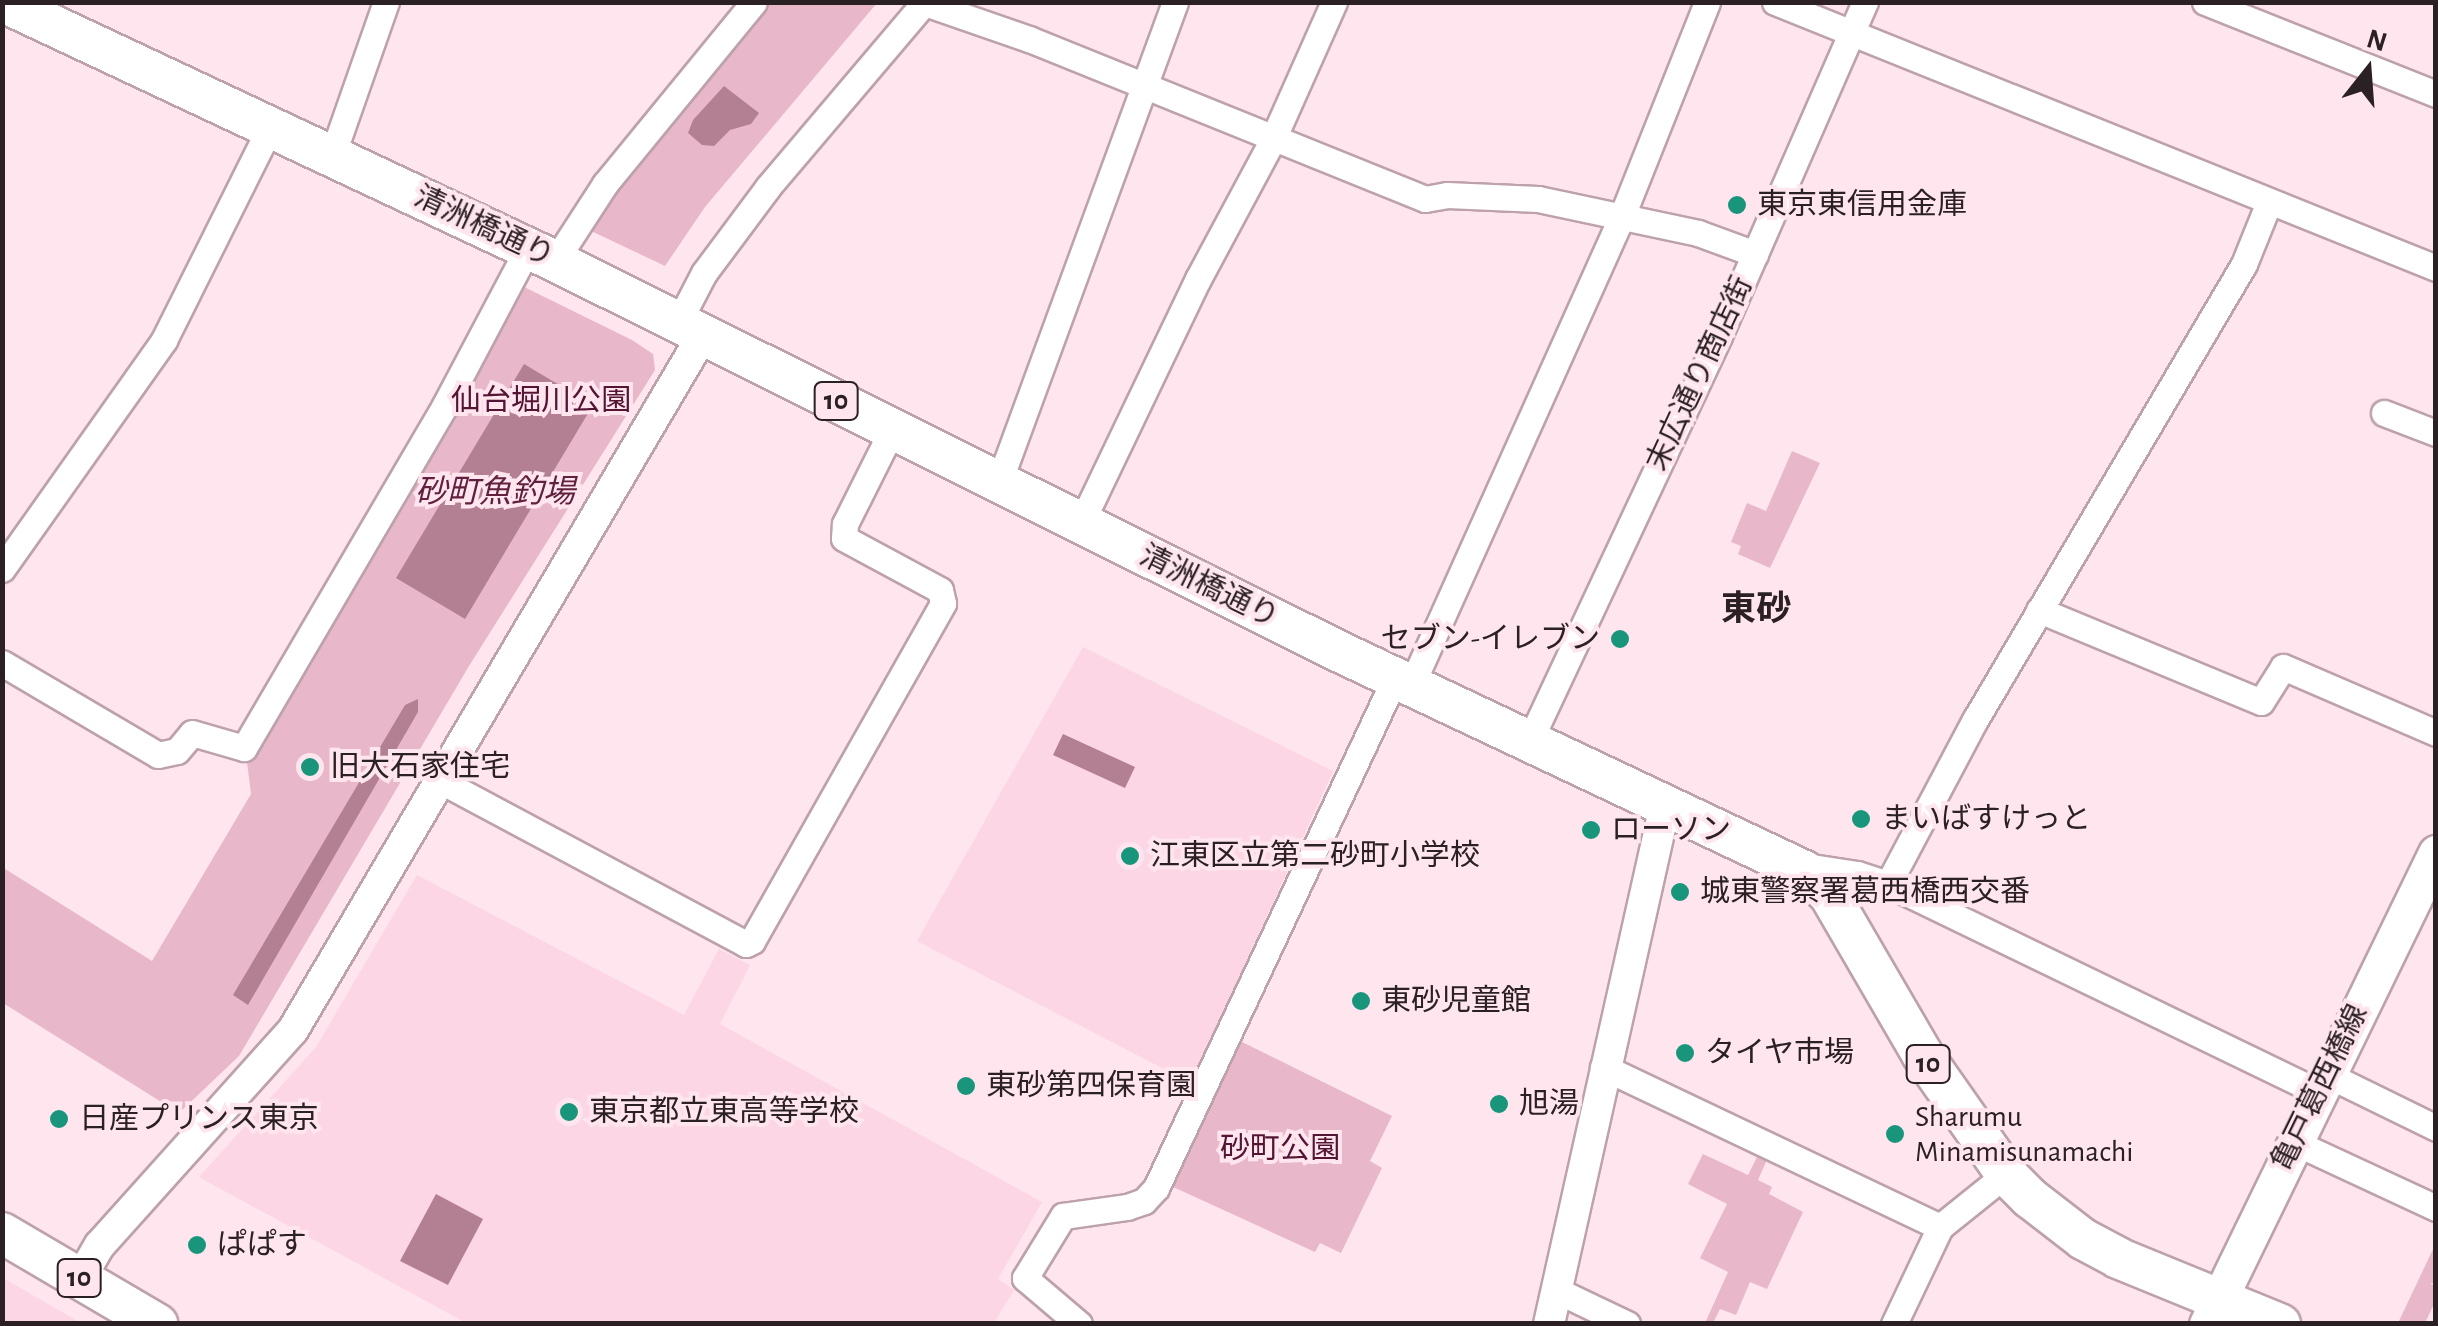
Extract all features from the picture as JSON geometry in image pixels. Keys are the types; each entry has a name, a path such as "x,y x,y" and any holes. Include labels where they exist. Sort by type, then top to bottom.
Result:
{"main road":[{"name":"清洲橋通り","path":"4,2 541,254 1403,682 1789,864 1829,894 1906,1030 2006,1174 2083,1239 2212,1311 2280,1324"},
{"name":"亀戸葛西橋線","path":"2212,1311 2436,852"},
{"name":"10","path":"2,1232 157,1324"}],"street":[{"path":"332,156 386,2"},
{"path":"2,663 158,755 177,751 192,734 244,748 445,405 541,254 605,184 754,2"},
{"path":"999,482 1175,2"},
{"path":"1082,523 1198,279 1273,139 1334,2"},
{"path":"1079,1324 1025,1278 1063,1216 1127,1207 1144,1201 1156,1188 1403,682 1622,216 1707,2"},
{"path":"1775,2 2436,268"},
{"name":"末広通り商店街","path":"1529,742 1755,254 1866,2"},
{"path":"2205,2 2436,94"},
{"path":"80,1279 100,1244 278,1050 439,780 691,327 704,272 768,187 925,3 1147,86 1425,198 1448,195 1538,199 1698,233 1755,254"},
{"path":"2,569 164,340 270,128"},
{"path":"1888,884 2039,610 2244,264 2269,202"},
{"path":"2384,413 2436,433"},
{"path":"439,780 746,944 752,941 943,603 940,590 844,538 845,524 892,430"},
{"path":"2039,610 2261,702 2283,667 2436,733"},
{"path":"1549,1324 1665,806"},
{"path":"1789,864 1857,874 1888,884 2322,1083 2436,1128"},
{"path":"1604,1067 1940,1227"},
{"path":"2294,1142 2436,1208"},
{"path":"1894,1324 1940,1227 2006,1174"},
{"path":"1556,1290 1627,1324"}],"shaded area":[{"name":"江東区立第二砂町小学校","path":"1083,647 1333,771 1191,1083 917,941"},
{"name":"東京都立東高等学校","path":"417,875 684,1015 719,949 750,965 720,1024 1042,1202 998,1279 1014,1290 994,1323 468,1324 199,1177 316,1047"},
{"path":"3,1278 81,1323 3,1323"}],"green space":[{"path":"768,3 877,3 705,207 665,266 589,230 691,92"},
{"name":"仙台堀川公園","path":"516,283 632,340 653,354 655,370 469,666 239,1056 179,1113 3,1003 2,867 152,961 251,794 247,762"},
{"path":"1792,451 1820,463 1770,568 1738,554 1741,546 1731,542 1747,503 1766,511"},
{"name":"砂町公園","path":"1240,1041 1392,1116 1370,1161 1382,1168 1341,1253 1320,1243 1315,1252 1171,1186"},
{"path":"1760,1151 1769,1155 1758,1180 1772,1187 1769,1194 1803,1212 1767,1289 1750,1282 1736,1315 1720,1309 1713,1323 1705,1323 1728,1272 1700,1258 1727,1204 1688,1184 1703,1154 1748,1175"},
{"path":"2435,1245 2435,1284 2430,1283 2435,1287 2435,1302 2425,1323 2398,1323"}],"water":[{"path":"724,86 759,113 751,124 730,130 714,146 702,145 688,133 693,120"},
{"name":"砂町魚釣場","path":"524,364 593,405 465,619 396,578"},
{"path":"418,699 418,712 248,1005 233,995 405,705"},
{"path":"1063,734 1135,767 1125,788 1053,755"},
{"path":"436,1194 483,1219 448,1285 400,1261"}],"place":[{"name":"東京東信用金庫","path":"1737,205"},
{"name":"セブン-イレブン","path":"1620,639"},
{"name":"旧大石家住宅","path":"310,767"},
{"name":"まいばすけっと","path":"1861,819"},
{"name":"ローソン","path":"1591,830"},
{"name":"江東区立第二砂町小学校","path":"1130,856"},
{"name":"城東警察署葛西橋西交番","path":"1680,892"},
{"name":"東砂児童館","path":"1361,1001"},
{"name":"タイヤ市場","path":"1685,1053"},
{"name":"東砂第四保育園","path":"966,1086"},
{"name":"旭湯","path":"1499,1104"},
{"name":"東京都立東高等学校","path":"569,1112"},
{"name":"日産プリンス東京","path":"59,1119"},
{"name":"Sharumu Minamisunamachi","path":"1895,1134"},
{"name":"ぱぱす","path":"197,1245"}],"district":[{"name":"東砂","path":"1756,610"}]}
